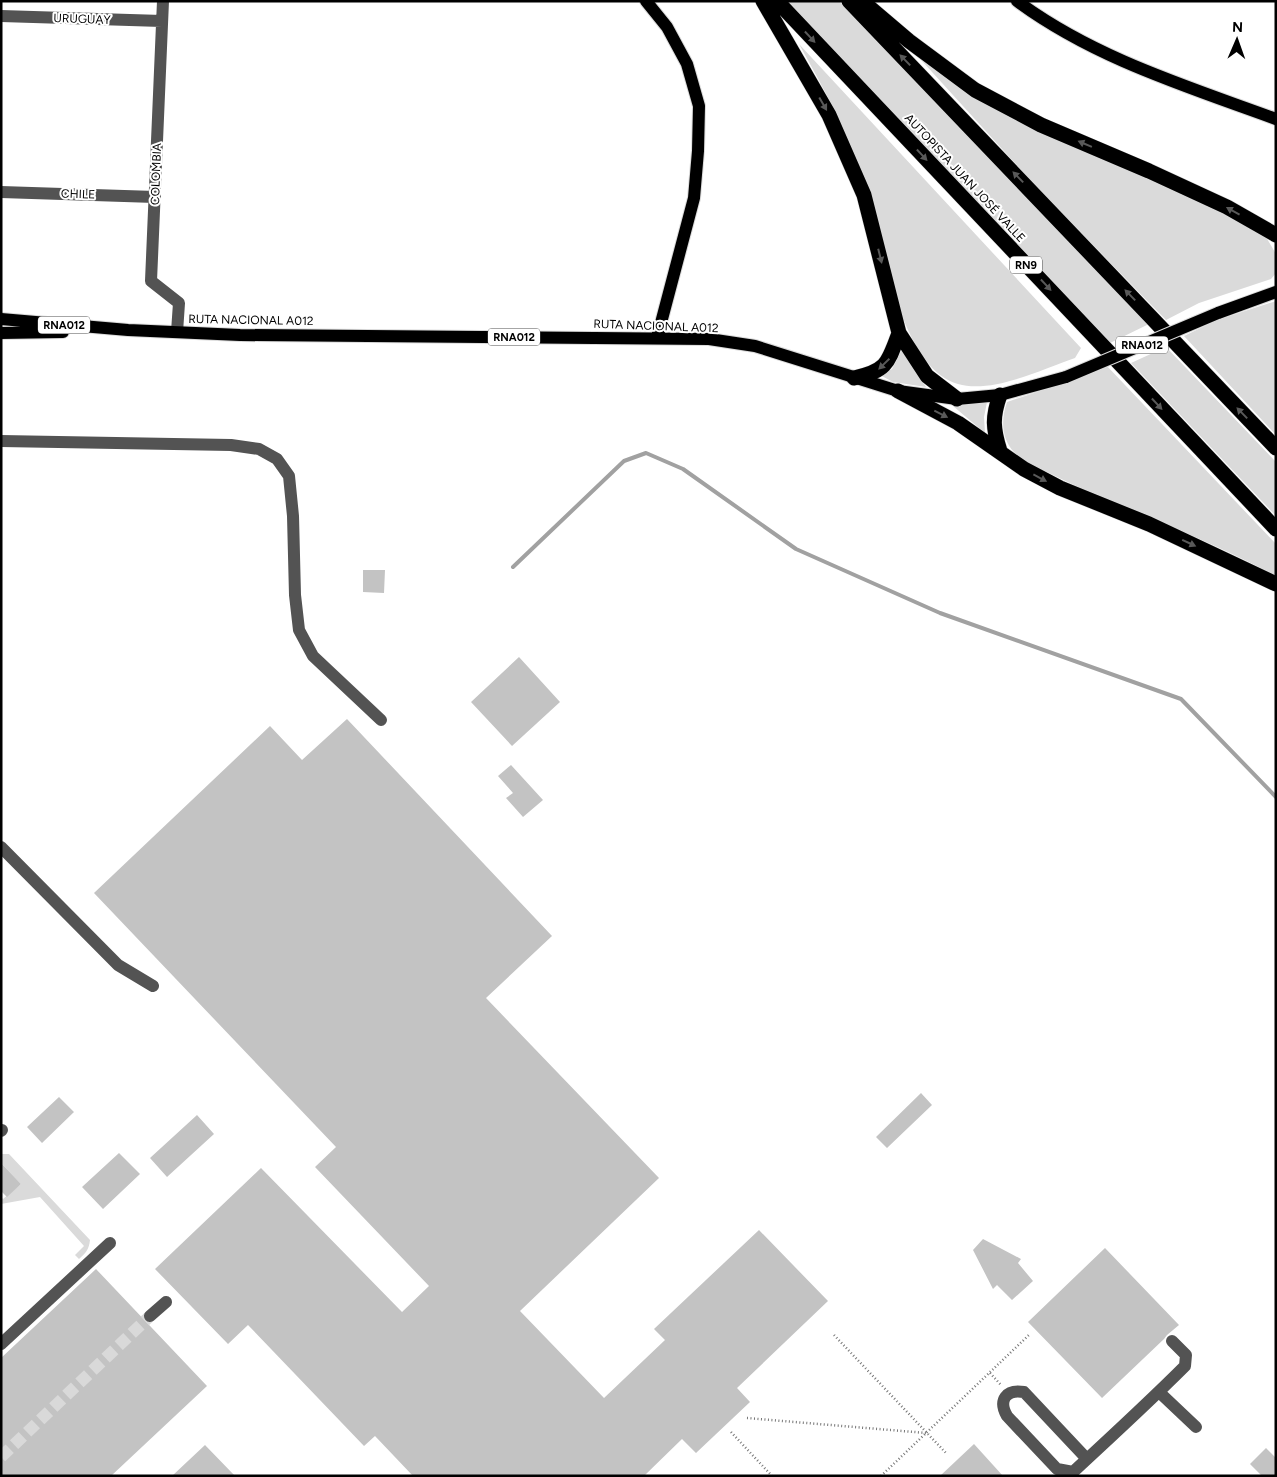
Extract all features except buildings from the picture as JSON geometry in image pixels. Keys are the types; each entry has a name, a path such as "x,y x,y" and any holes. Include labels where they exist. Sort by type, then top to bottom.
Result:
{"highway":[{"path":"763,1 829,115 864,195 899,334 927,376 957,399"},
{"name":"AUTOPISTA JUAN JOSÉ VALLE","path":"777,1 1276,529"},
{"path":"849,1 1276,448"},
{"path":"862,1 908,41 975,90 1041,125 1227,207 1276,234"},
{"path":"854,378 872,374 889,361 899,334"},
{"path":"898,391 958,423 1024,469 1060,488 1149,524 1276,584"},
{"path":"1000,395 994,410 994,430 1000,451"}],"main road":[{"path":"646,1 667,27 687,64 699,106 694,198 657,338"},
{"path":"1017,1 1071,37 1142,70 1276,118"},
{"name":"RUTA NACIONAL A012","path":"1,319 128,330 240,335 709,339 755,346 898,391 957,399 1000,395 1066,377 1218,312 1276,292"},
{"name":"RUTA NACIONAL A012","path":"1,333 128,330"}],"street":[{"name":"COLOMBIA","path":"163,1 151,281 179,303 176,332"},
{"name":"URUGUAY","path":"1,16 162,21"},
{"name":"CHILE","path":"1,192 155,197"},
{"path":"1,441 231,445 259,449 277,459 289,476 293,516 295,595 299,630 313,656 381,720"},
{"path":"1,847 118,965 153,986"},
{"path":"1,1344 110,1243"},
{"path":"150,1316 166,1302"},
{"path":"1087,1459 1024,1392 1016,1391 1008,1394 1003,1401 1003,1409 1007,1416 1057,1470 1073,1472 1087,1459 1159,1392 1185,1366 1186,1355 1172,1341"},
{"path":"1159,1392 1196,1427"}],"path":[{"path":"881,1476 1030,1334"},
{"path":"834,1335 946,1453"},
{"path":"990,1373 1008,1394"},
{"path":"748,1418 926,1433"},
{"path":"731,1432 772,1476"}],"shaded area":[{"path":"785,1 839,1 1149,324 1110,343"},
{"path":"799,44 1081,348 1075,358 1033,374 986,386 958,384 937,372 920,352 906,325 894,294 863,177 834,109"},
{"path":"912,50 1190,194 1266,237 1276,254 1276,273 1271,279 1199,303 1166,320 1042,193"},
{"path":"1276,301 1276,435 1184,336 1217,320"},
{"path":"1166,347 1276,462 1276,516 1131,363"},
{"path":"902,349 926,387 893,382 880,375 892,369"},
{"path":"1106,365 1276,544 1276,576 1221,549 1038,468 1014,452 1004,435 1003,428 1007,402 1070,381"},
{"path":"987,402 984,417 985,433 953,406"},
{"path":"1,1154 9,1154 90,1240 87,1251 79,1259 75,1255 84,1246 40,1197 1,1204 1,1197 3,1199 21,1184 1,1163"}],"waterway":[{"path":"513,567 624,461 646,453 683,469 796,549 940,613 1181,699 1276,797"}],"tunnel":[{"path":"1,1457 150,1316"}]}
